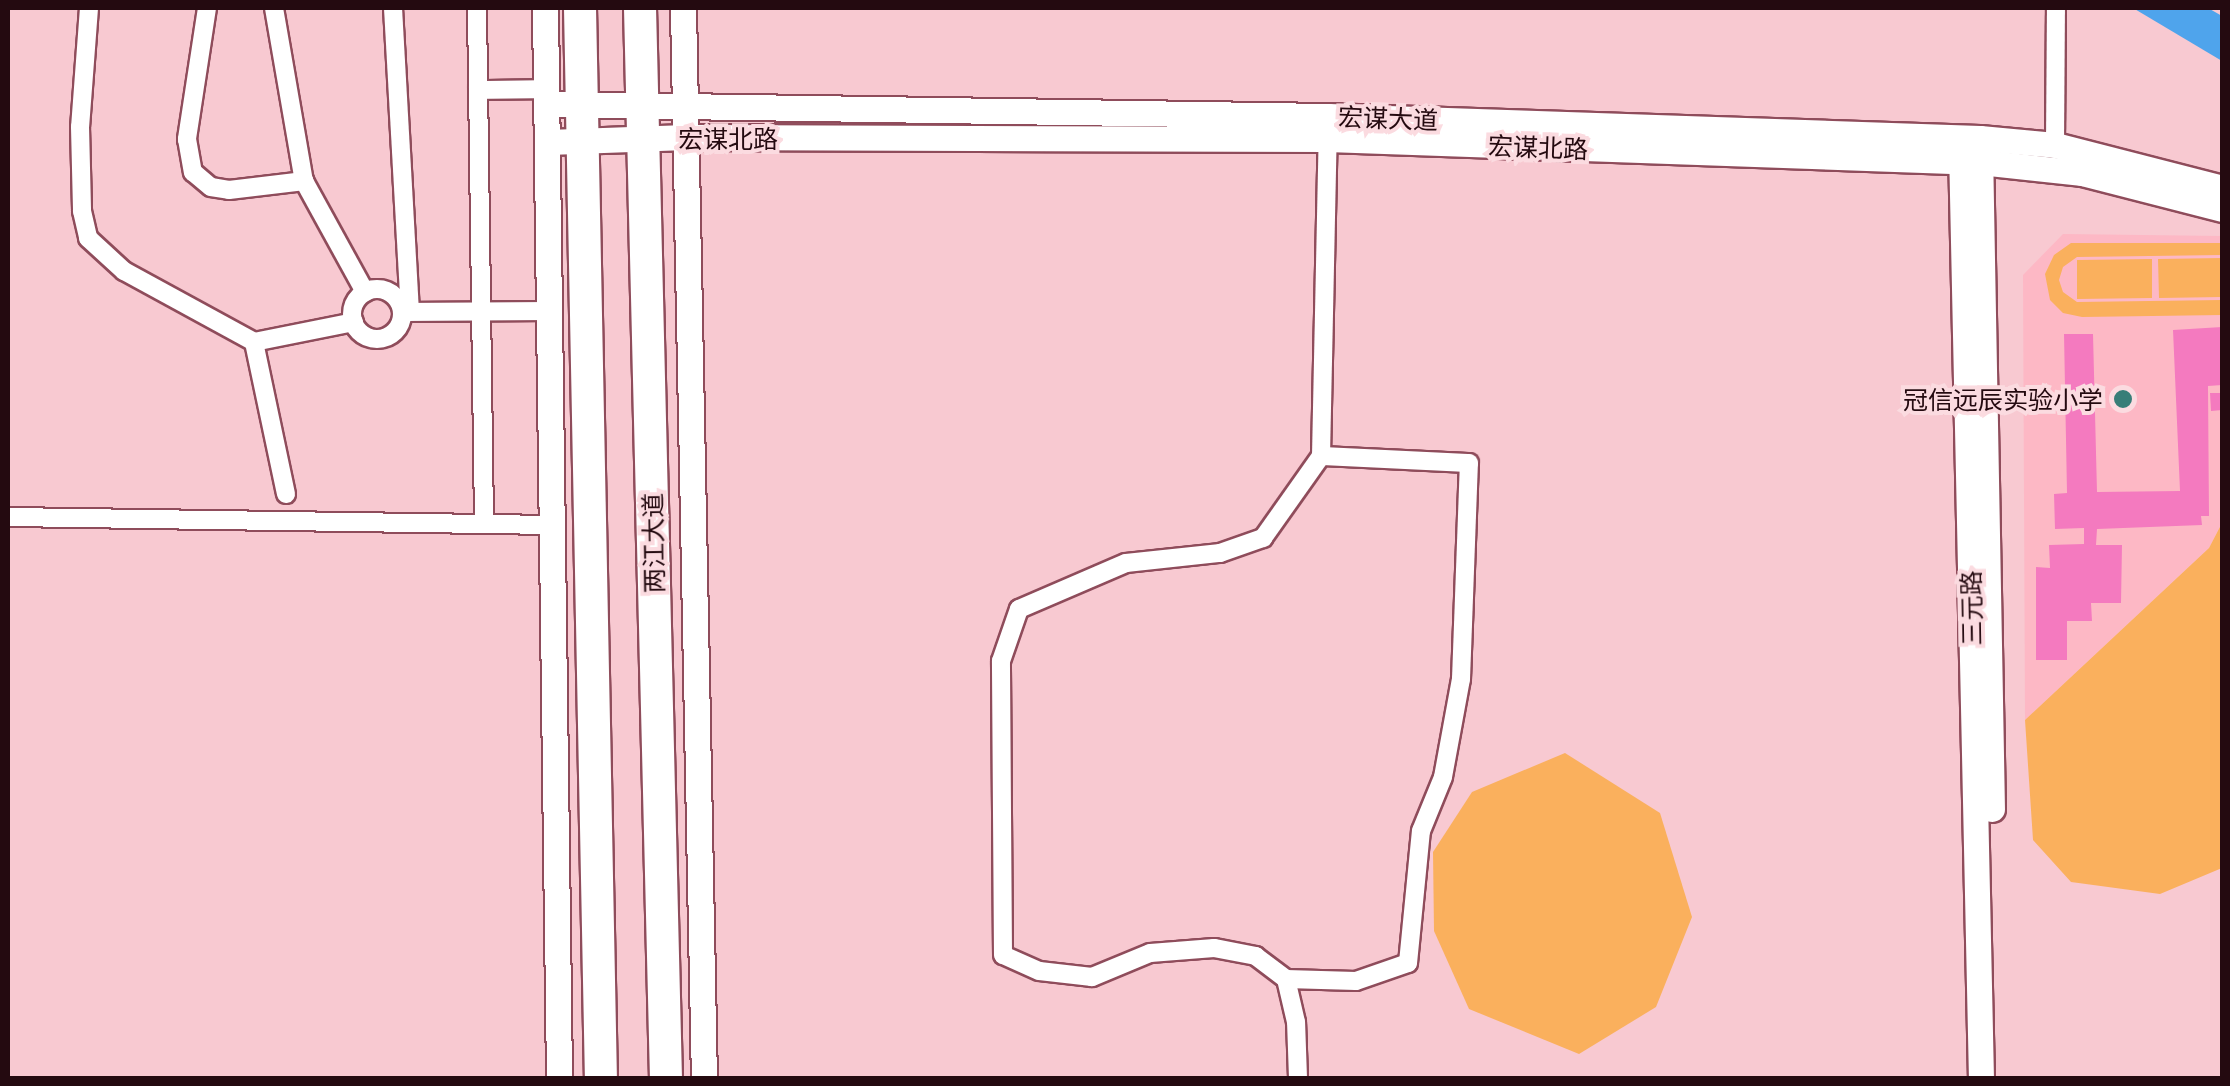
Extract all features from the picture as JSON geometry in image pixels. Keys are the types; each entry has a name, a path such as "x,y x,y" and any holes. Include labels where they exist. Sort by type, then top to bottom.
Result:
{"highway":[{"path":"580,8 601,1078"},
{"name":"两江大道","path":"640,8 666,1078"}],"main road":[{"path":"546,8 559,1078"},
{"path":"684,8 704,1078"},
{"name":"宏谋大道","path":"547,97 582,104 1971,150 2055,145 2222,188"},
{"name":"宏谋北路","path":"548,142 1328,127"},
{"path":"1971,150 2082,173 2222,209"},
{"name":"三元路","path":"1971,150 1981,1078"},
{"name":"三元路","path":"1971,150 1995,1078"}],"street":[{"path":"90,8 80,127 82,214 88,238 124,271 254,342 354,322"},
{"path":"207,8 187,140 193,172 211,187 228,190 304,181"},
{"path":"274,8 304,181 365,292"},
{"path":"392,8 406,312 396,331 381,338 364,335 354,322 354,304 365,292 388,291 406,312"},
{"path":"477,8 484,524"},
{"path":"2055,145 2056,8"},
{"path":"478,90 547,97"},
{"path":"1321,456 1469,463 1462,679 1443,777 1421,831 1408,963 1356,981 1286,979 1256,956 1214,948 1150,954 1092,977 1039,971 1003,954 1000,661 1019,609 1126,564 1220,553 1263,538 1321,456 1328,127"},
{"path":"406,312 550,310"},
{"path":"254,342 286,494"},
{"path":"8,517 552,525"},
{"path":"1286,979 1296,1022 1298,1078"}],"shaded area":[{"name":"冠信远辰实验小学","path":"2063,234 2222,236 2222,523 2209,548 2025,720 2023,275"},
{"path":"2071,243 2222,243 2222,255 2077,257 2063,267 2059,280 2063,292 2077,302 2222,300 2222,315 2082,317 2063,313 2050,300 2045,274 2054,255"},
{"path":"2222,258 2222,297 2159,298 2158,259"},
{"path":"2152,259 2152,298 2077,299 2077,260"},
{"path":"2222,523 2222,868 2160,894 2071,882 2033,840 2025,720 2209,548"},
{"path":"1565,753 1660,813 1692,917 1656,1007 1579,1054 1469,1009 1434,931 1433,852 1472,792"}],"water":[{"path":"2133,8 2208,8 2222,16 2222,61"}],"building":[{"path":"2222,327 2222,385 2208,386 2209,516 2201,516 2202,525 2097,529 2096,545 2122,545 2121,603 2091,603 2092,621 2067,621 2067,660 2036,660 2036,567 2050,568 2049,545 2084,544 2084,528 2055,529 2054,494 2067,493 2064,334 2093,334 2097,492 2180,491 2173,330"},
{"path":"2210,393 2222,393 2222,410 2211,411"}],"place":[{"name":"冠信远辰实验小学","path":"2123,399"}]}
